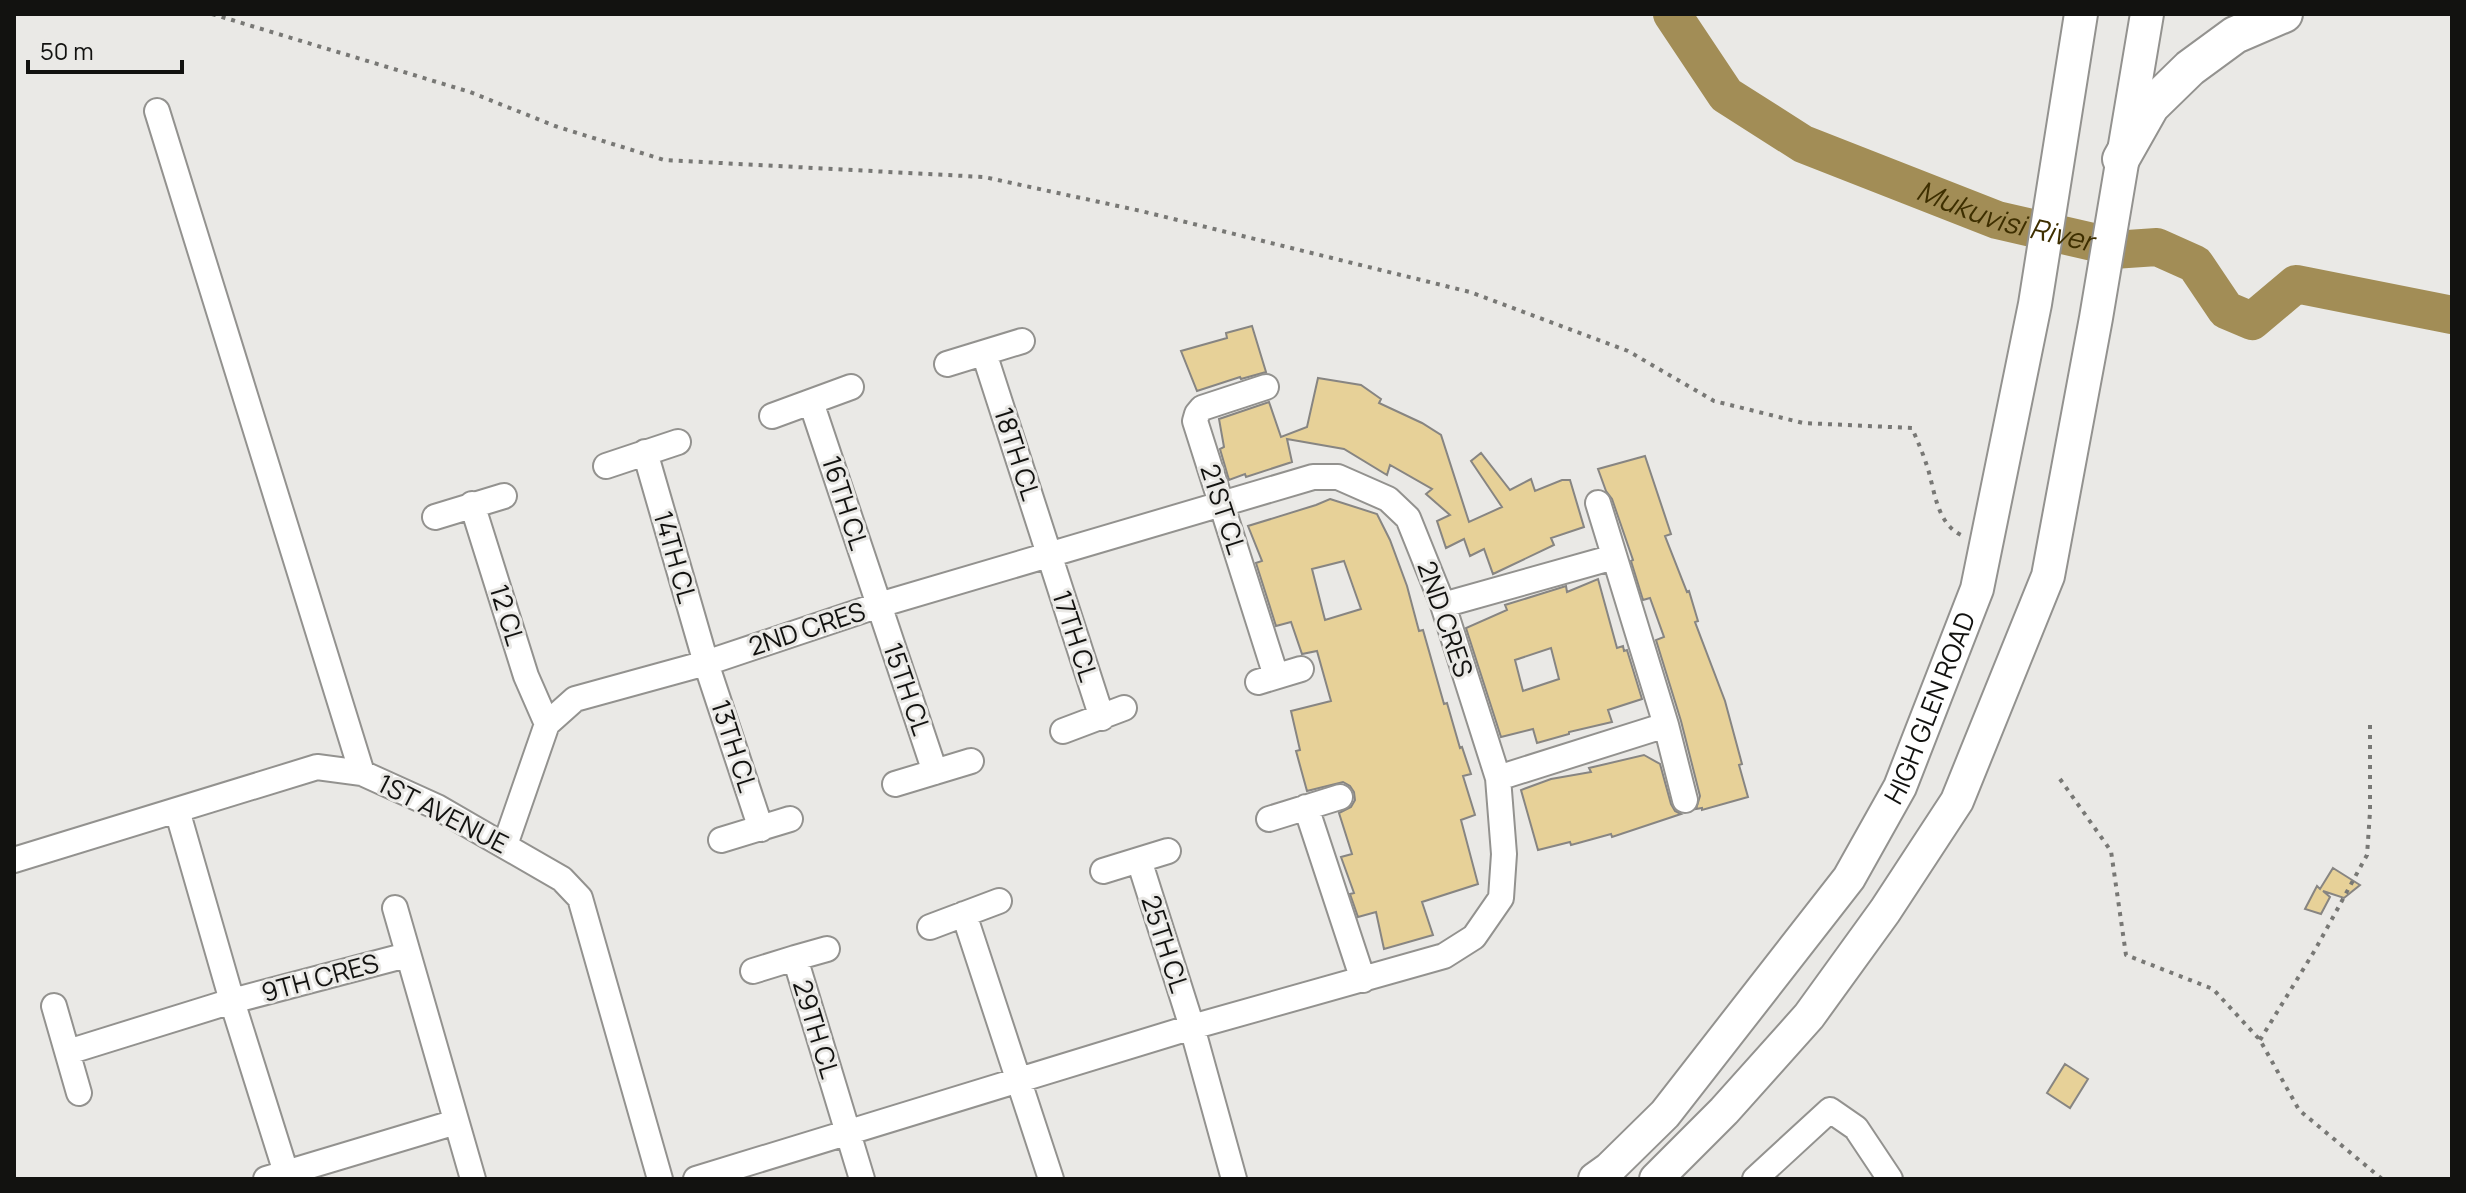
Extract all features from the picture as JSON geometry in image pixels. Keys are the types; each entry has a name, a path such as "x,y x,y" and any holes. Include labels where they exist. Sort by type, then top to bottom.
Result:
{"highway":[{"path":"2121,159 2151,106 2190,68 2235,35 2284,14"}],"main road":[{"name":"HIGH GLEN ROAD","path":"1595,1179 1665,1114 1849,878 1900,787 1977,589 2035,304 2081,14"},
{"path":"1656,1179 1724,1111 1809,1016 1885,911 1957,801 2048,576 2096,318 2147,14"}],"street":[{"path":"157,111 362,773"},
{"path":"947,364 1022,341"},
{"name":"18TH CL","path":"984,353 1049,554"},
{"path":"772,416 851,387"},
{"name":"21ST CL","path":"1266,387 1202,408 1195,421 1222,504 1267,679 1301,669"},
{"name":"16TH CL","path":"811,402 879,605"},
{"path":"606,466 678,442"},
{"name":"14TH CL","path":"645,452 706,663"},
{"name":"2ND CRES","path":"547,724 575,699 706,663 879,605 1313,477 1338,477 1388,499 1408,518 1443,605 1498,778 1504,854 1501,898 1474,937 1444,956 1192,1027 696,1179"},
{"path":"435,517 504,496"},
{"path":"1598,503 1666,725 1685,800"},
{"name":"12 CL","path":"472,504 526,676 547,724"},
{"name":"17TH CL","path":"1049,554 1113,713 1063,731"},
{"path":"1443,605 1614,557"},
{"name":"15TH CL","path":"879,605 935,772"},
{"name":"13TH CL","path":"706,663 761,829"},
{"path":"505,845 547,724"},
{"path":"1498,778 1666,725"},
{"path":"895,784 971,761"},
{"name":"1ST AVENUE","path":"14,860 317,767 362,773 437,807 562,879 580,898 660,1179"},
{"path":"1269,819 1340,797"},
{"path":"1306,807 1363,980"},
{"path":"177,810 280,1177 456,1122"},
{"path":"721,840 790,819"},
{"path":"1103,871 1168,851"},
{"name":"25TH CL","path":"1139,860 1192,1027 1234,1179"},
{"path":"930,927 999,901"},
{"path":"395,908 473,1179"},
{"path":"964,914 1051,1179"},
{"name":"29TH CL","path":"827,949 795,958 862,1179"},
{"name":"9TH CRES","path":"68,1052 232,1001 407,955"},
{"path":"753,971 795,958"},
{"path":"54,1006 79,1093"},
{"path":"1755,1179 1830,1110 1856,1128 1890,1179"}],"path":[{"path":"212,14 470,92 555,126 664,160 984,177 1141,211 1470,292 1628,351 1714,401 1803,423 1912,428 1927,465 1939,511 1952,530 1985,546"},
{"path":"2260,1040 2315,950 2367,855 2370,723"},
{"path":"2060,779 2111,851 2126,955 2213,989 2260,1040 2299,1110 2382,1179"}],"building":[{"path":"1252,326 1266,372 1197,391 1181,351 1227,338 1226,333"},
{"path":"1318,378 1361,385 1381,399 1379,403 1441,435 1469,522 1502,507 1471,461 1481,453 1510,490 1531,479 1535,491 1570,480 1584,527 1551,538 1554,545 1493,574 1484,549 1470,556 1464,539 1446,548 1437,521 1450,515 1426,494 1432,489 1390,465 1387,475 1344,449 1287,439 1292,462 1229,480 1220,449 1224,447 1219,419 1269,402 1281,437 1307,427"},
{"path":"1645,456 1671,534 1665,536 1689,591 1698,621 1695,622 1725,701 1748,797 1702,810 1696,809 1700,796 1656,640 1664,637 1650,598 1643,600 1633,560 1598,469"},
{"path":"1330,499 1377,514 1407,586 1419,631 1423,630 1444,704 1447,703 1471,774 1463,776 1475,815 1461,820 1478,884 1422,902 1433,935 1384,949 1376,912 1358,917 1350,894 1354,893 1341,857 1352,854 1339,813 1351,807 1355,800 1354,792 1343,782 1307,791 1296,751 1300,750 1291,711 1331,701 1317,651 1302,654 1291,622 1276,626 1256,563 1262,561 1248,526","holes":["1344,561 1361,609 1325,620 1312,569"]},
{"path":"1598,579 1617,648 1623,646 1624,651 1627,650 1642,699 1608,710 1612,722 1537,743 1533,729 1501,737 1466,628 1507,610 1505,605 1566,586 1567,592","holes":["1551,648 1559,679 1523,691 1515,660"]},
{"path":"1644,755 1660,764 1671,804 1681,814 1612,837 1611,834 1538,850 1521,790 1551,779 1591,772 1589,768"},
{"path":"2333,868 2360,885 2344,898 2323,891 2330,897 2321,914 2305,909 2317,886 2320,889"},
{"path":"2065,1064 2088,1079 2070,1108 2047,1093"}],"waterway":[{"name":"Mukuvisi River","path":"1672,14 1726,95 1803,144 1997,220 2106,245 2113,250 2157,247 2195,264 2226,310 2252,321 2296,284 2452,315"}]}
